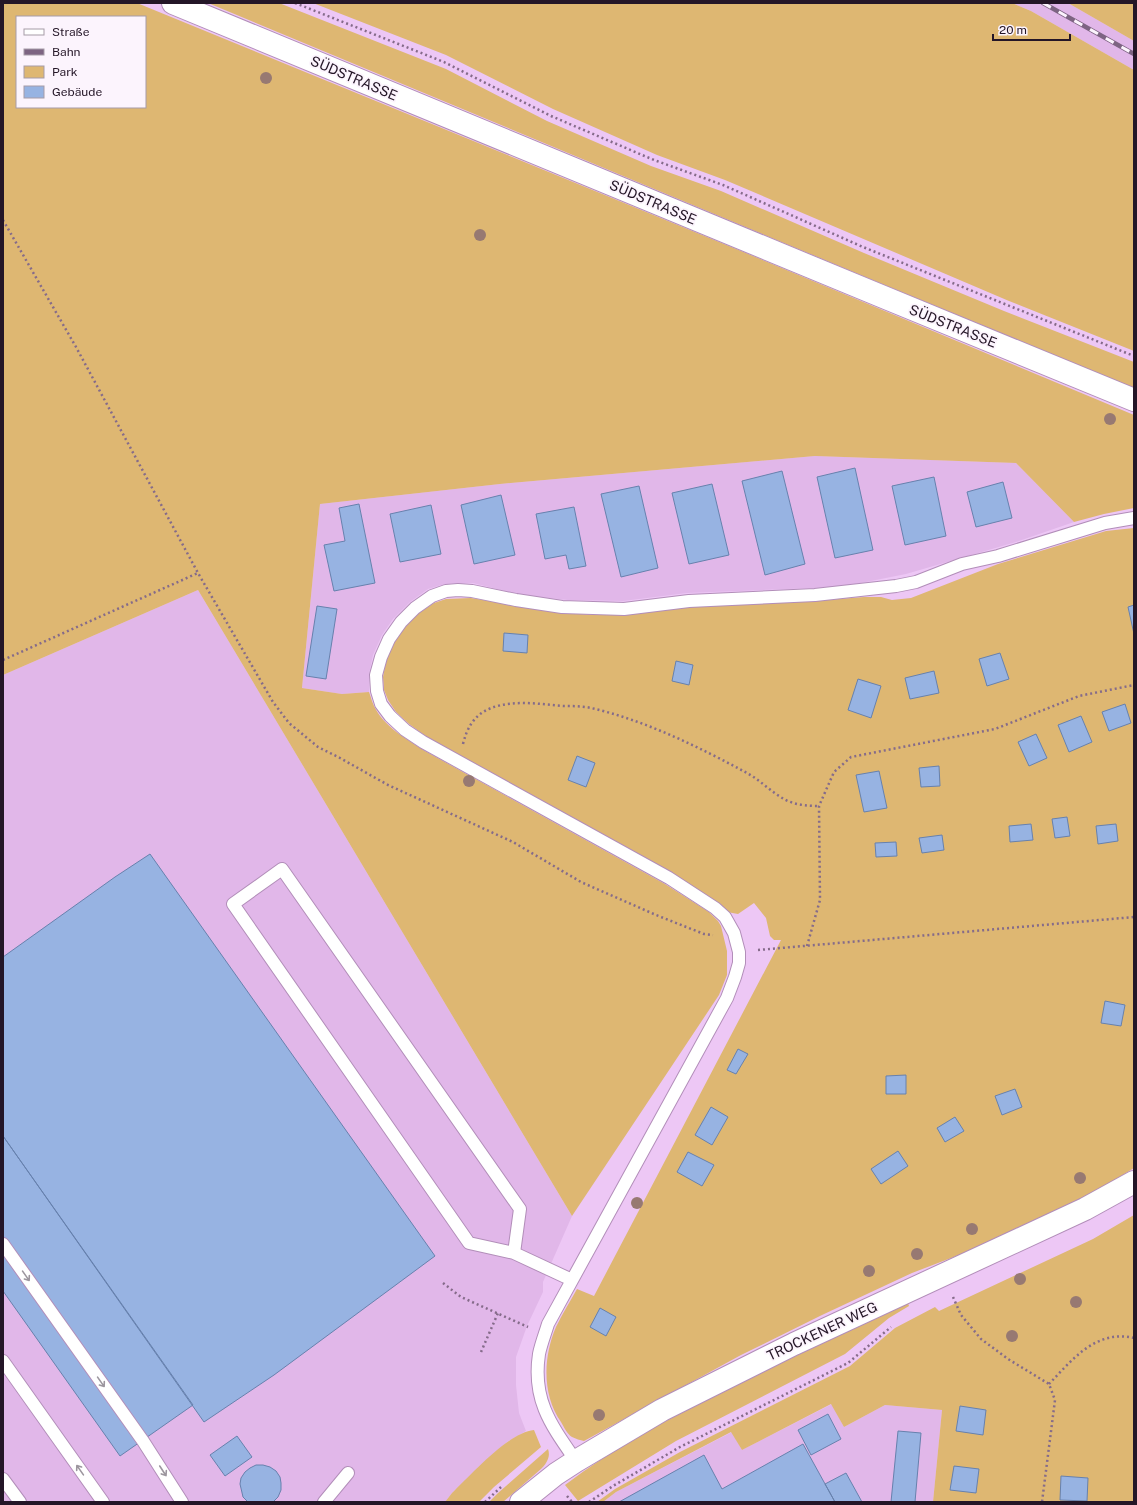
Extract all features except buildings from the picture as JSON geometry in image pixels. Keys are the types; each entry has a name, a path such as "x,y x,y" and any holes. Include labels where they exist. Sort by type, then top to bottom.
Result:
{"street":[{"name":"SÜDSTRASSE","path":"173,3 1134,400"},
{"name":"TROCKENER WEG","path":"521,1502 556,1474 662,1410 794,1344 1085,1209 1134,1182"}],"lane":[{"path":"576,1461 549,1420 542,1402 537,1376 539,1352 548,1324 727,998 739,963 739,952 734,933 724,917 715,908 668,878 462,764 405,730 390,716 381,704 377,691 376,675 381,657 389,640 401,622 415,608 432,596 446,591 472,591 562,607 624,608 689,601 815,596 863,591 916,582 962,564 998,556 1105,523 1134,518"},
{"path":"514,1253 520,1209 282,869 233,904 469,1243 514,1253 572,1280"},
{"path":"3,1244 143,1441 182,1502"},
{"path":"3,1361 103,1502"},
{"path":"324,1502 348,1473"},
{"path":"3,1479 20,1502"}],"path":[{"path":"295,3 444,62 550,116 654,160 723,185 870,250 1134,356"},
{"path":"3,220 76,347 198,573 273,702 289,722 318,747 415,798 513,842 581,882 704,934 721,936 734,933"},
{"path":"3,660 198,573"},
{"path":"807,946 820,900 819,806 834,772 851,757 995,729 1079,696 1134,685"},
{"path":"462,764 462,749 466,732 476,718 490,708 504,704 530,703 590,708 629,719 676,738 748,774 785,800 805,806 819,806"},
{"path":"739,952 1134,916"},
{"path":"944,1274 960,1315 981,1339 1008,1359 1049,1384 1055,1400 1042,1502"},
{"path":"443,1283 461,1297 545,1334"},
{"path":"481,1352 498,1313"},
{"path":"589,1502 680,1447 848,1363 893,1325"},
{"path":"1049,1384 1072,1359 1087,1347 1107,1338 1134,1338"}],"shaded area":[{"path":"1012,3 1068,3 1134,41 1134,70 1031,11"},
{"path":"815,456 1016,463 1074,522 1016,542 906,574 841,587 687,593 623,601 568,600 521,595 473,583 441,585 428,589 410,602 393,619 382,635 373,655 369,674 369,692 342,694 302,688 320,504 500,484"},
{"path":"198,590 572,1216 543,1282 543,1292 527,1326 516,1357 516,1385 519,1413 526,1431 507,1442 452,1493 445,1502 3,1502 3,675"},
{"path":"832,1404 844,1427 885,1405 942,1410 933,1502 603,1502 616,1492 732,1432 742,1450"}],"green space":[{"path":"3,3 137,3 746,253 1134,415 1134,508 1074,522 1016,463 815,456 500,484 320,504 302,688 342,694 369,692 378,713 396,732 411,742 665,884 709,912 721,926 727,951 727,975 719,995 572,1216 198,590 3,675"},
{"path":"208,3 279,3 446,69 547,121 651,166 721,191 864,253 1004,311 1134,362 1134,388 887,286"},
{"path":"313,3 1012,3 1031,11 1134,70 1134,351 1009,301 725,180 657,155 553,109 446,55"},
{"path":"1068,3 1134,3 1134,41"},
{"path":"1134,528 1134,1168 1081,1201 985,1245 912,1273 741,1355 584,1441 572,1437 566,1430 550,1400 546,1376 549,1351 556,1327 577,1289 594,1296 781,940 774,940 770,936 766,918 754,903 738,914 727,912 720,904 672,873 427,737 409,724 396,712 388,700 384,690 383,677 386,660 393,644 405,627 419,613 434,603 446,599 471,598 560,613 599,615 624,614 689,606 814,601 864,597 881,597 892,600 911,598 998,564 1106,531"},
{"path":"1134,1215 1134,1502 933,1502 942,1410 885,1405 844,1427 831,1404 742,1450 731,1432 616,1492 603,1502 597,1502 615,1489 680,1452 850,1366 895,1328 935,1307 939,1311 1093,1239"},
{"path":"908,1303 909,1306 889,1318 845,1354 676,1441 578,1501 565,1485 583,1471 622,1446 681,1413 768,1369"},
{"path":"534,1430 541,1447 494,1487 479,1502 445,1502 469,1476 502,1446 513,1438"},
{"path":"548,1449 548,1458 541,1469 503,1502 489,1502 498,1493"}],"railway":[{"path":"1043,3 1134,54"}]}
